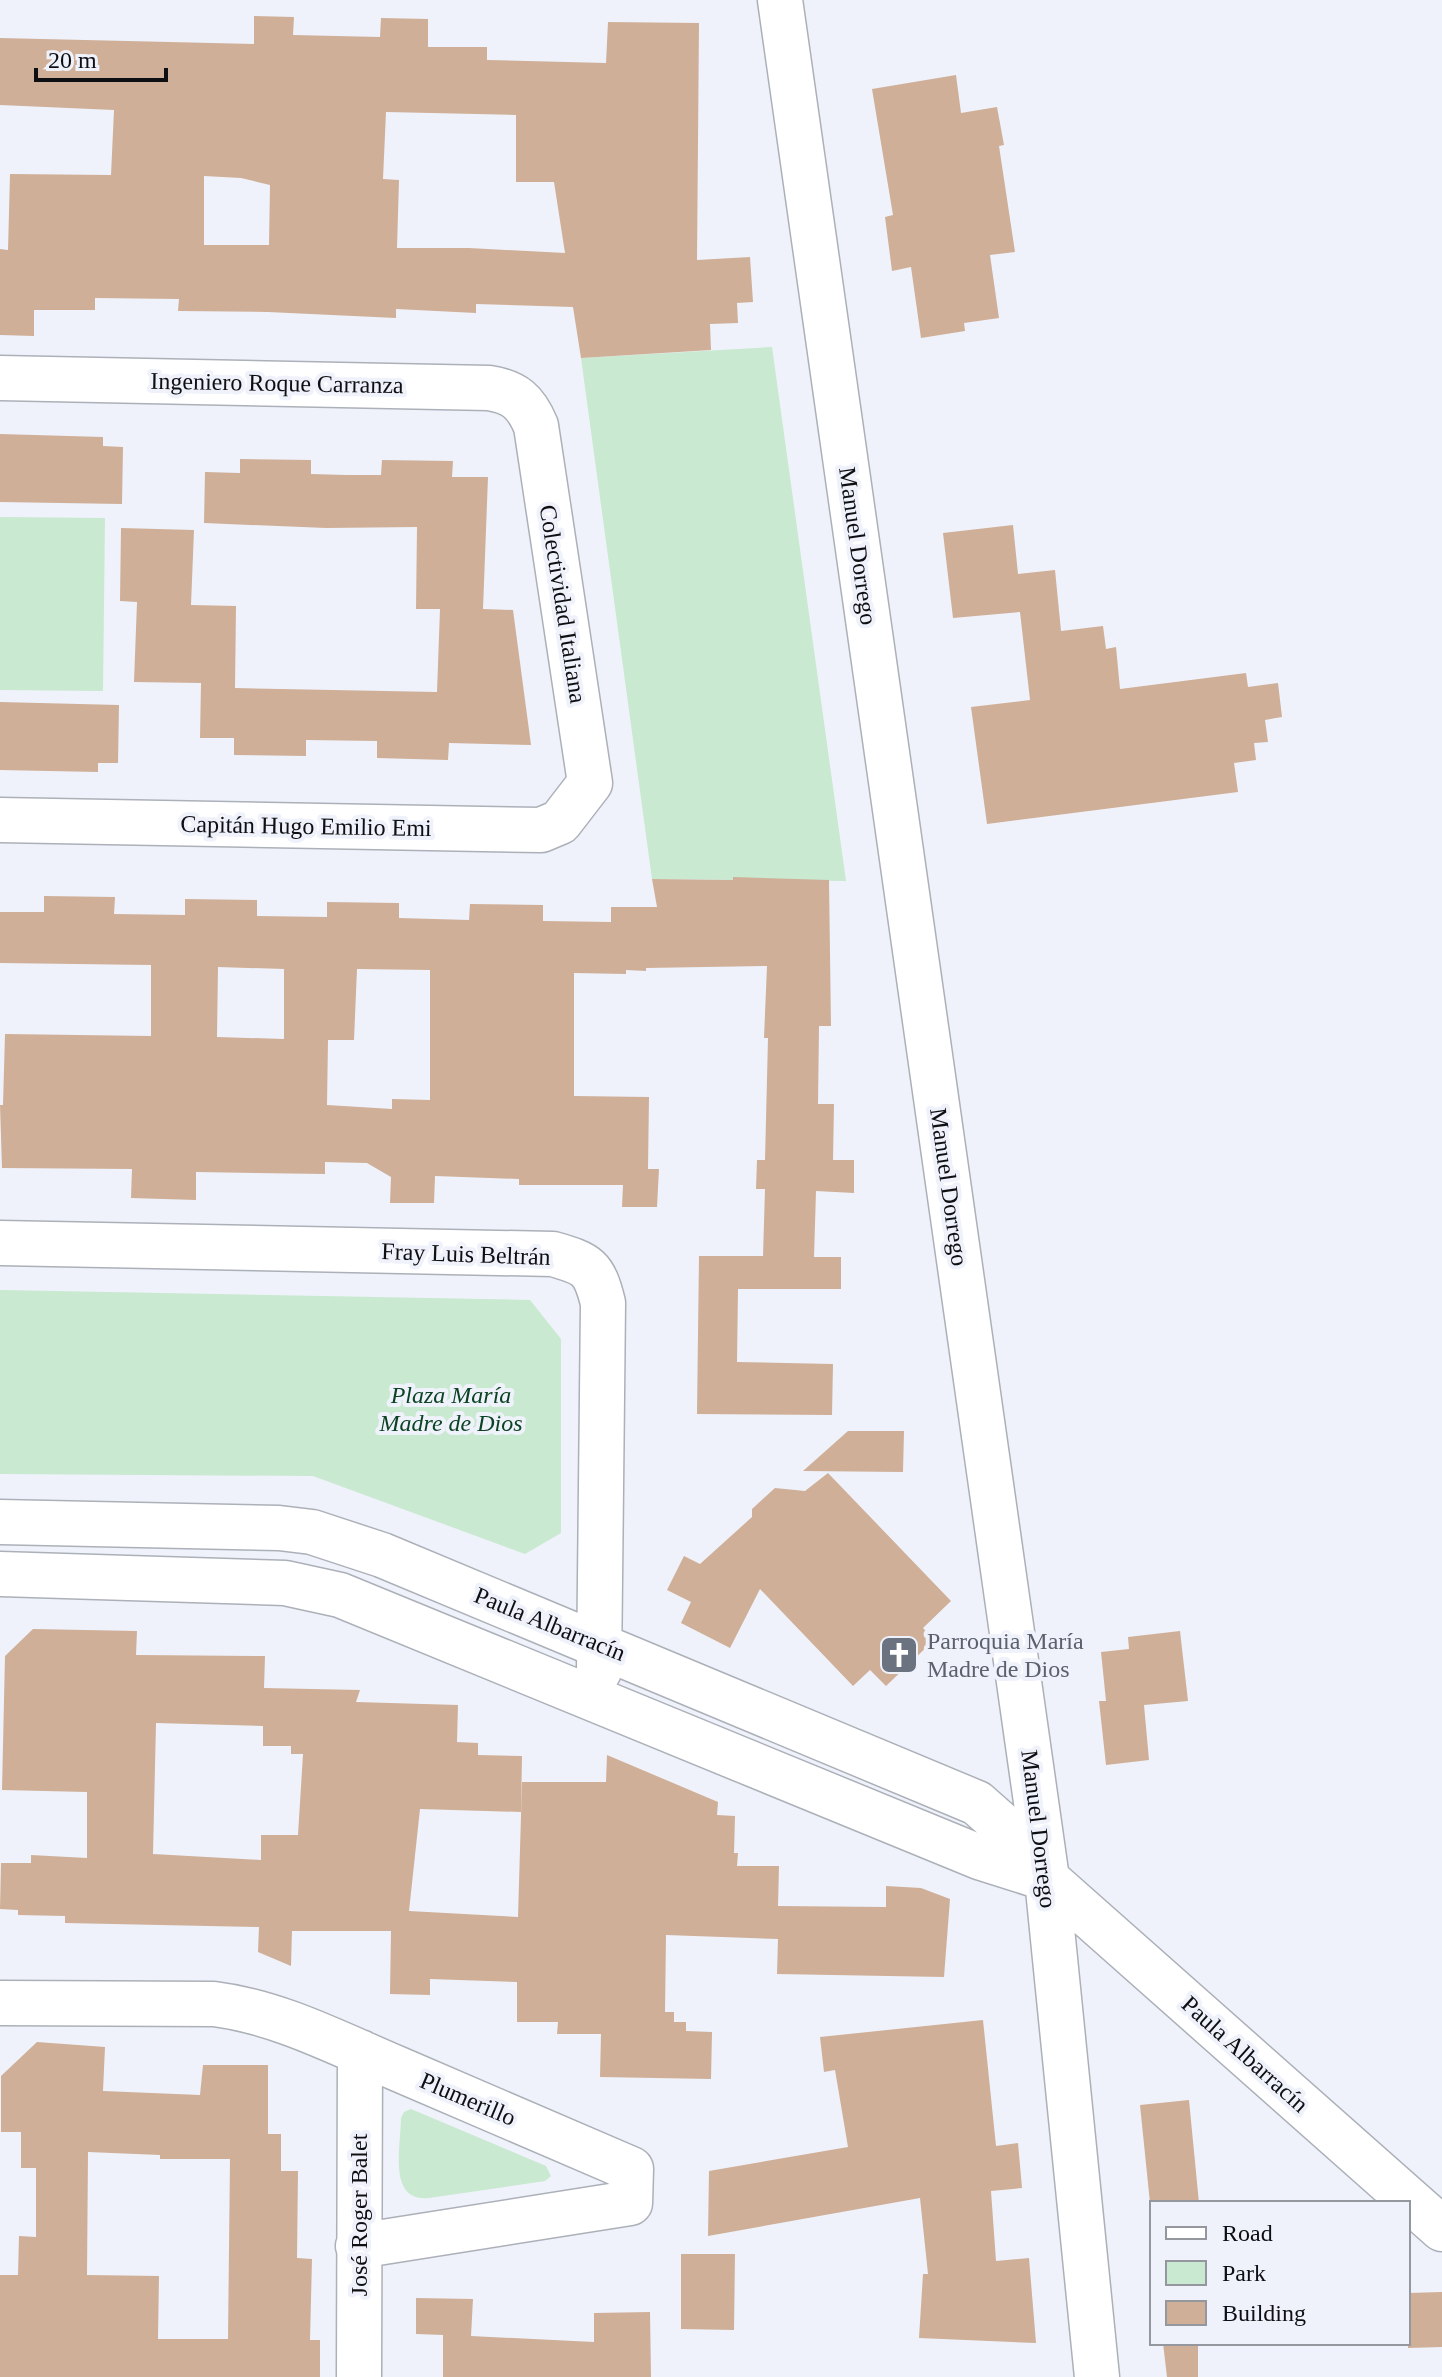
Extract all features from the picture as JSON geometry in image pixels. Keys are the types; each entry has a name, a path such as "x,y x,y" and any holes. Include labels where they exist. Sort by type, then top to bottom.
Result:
{"street":[{"name":"Manuel Dorrego","path":"780,0 1047,1879 1097,2377"},
{"name":"Ingeniero Roque Carranza","path":"0,378 489,388 507,391 522,399 536,426"},
{"name":"Colectividad Italiana","path":"536,426 590,783"},
{"name":"Capitán Hugo Emilio Emi","path":"0,820 541,830 560,822 590,783"},
{"name":"Fray Luis Beltrán","path":"0,1243 553,1254 579,1261 597,1277 603,1303 598,1701"},
{"name":"Paula Albarracín","path":"0,1522 279,1528 312,1532 382,1555 977,1803 1003,1826 1021,1852 1047,1879 1442,2229"},
{"name":"Paula Albarracín","path":"0,1574 257,1582 311,1587 340,1595 979,1857 1047,1879"},
{"name":"Plumerillo","path":"0,2003 214,2004 242,2008 271,2016 360,2052 631,2169 630,2203 358,2246"},
{"name":"José Roger Balet","path":"359,2377 360,2052"}],"green space":[{"path":"772,347 846,881 652,879 581,358"},
{"path":"0,517 105,518 103,691 0,690"},
{"name":"Plaza María Madre de Dios","path":"0,1290 530,1300 561,1339 561,1533 525,1554 313,1476 0,1474"},
{"path":"411,2109 546,2166 551,2176 545,2181 429,2198 416,2197 407,2191 399,2170 401,2118 404,2112"}],"building":[{"path":"254,16 294,17 293,35 380,37 381,18 428,19 428,47 487,47 487,60 606,63 608,22 699,23 697,260 750,257 753,302 737,303 738,323 710,324 711,350 581,358 573,307 476,304 476,313 396,309 396,318 178,311 179,299 95,298 95,310 34,310 34,336 0,335 0,249 8,250 10,174 111,175 114,110 0,105 0,38 254,44","holes":["386,112 516,115 516,182 554,182 565,253 397,248 399,180 383,179","204,176 241,178 270,185 269,245 204,245"]},
{"path":"956,75 961,113 997,107 1004,145 999,146 1015,252 990,255 999,318 964,323 965,331 921,338 911,267 892,271 885,217 893,215 872,89"},
{"path":"0,434 103,437 103,446 123,447 122,504 0,502"},
{"path":"240,459 311,460 311,474 346,475 381,475 382,460 453,461 452,477 488,477 483,609 513,610 531,745 449,743 448,760 377,758 377,741 306,740 306,756 234,755 234,738 200,738 201,683 134,682 137,602 120,601 121,528 194,530 191,605 236,606 235,688 437,692 440,609 416,609 417,527 326,528 204,523 205,472 240,473"},
{"path":"1013,525 1018,574 1055,570 1061,631 1103,626 1106,649 1116,647 1120,689 1246,673 1248,687 1278,683 1282,717 1265,720 1268,742 1254,743 1256,760 1234,763 1238,792 987,824 971,707 1030,700 1020,612 953,618 943,533"},
{"path":"0,702 119,705 118,763 98,763 98,772 0,770"},
{"path":"733,877 829,880 831,1026 819,1026 818,1104 834,1104 833,1160 854,1160 854,1193 816,1191 814,1257 841,1257 841,1289 738,1289 737,1362 833,1364 832,1415 697,1414 699,1256 763,1256 765,1189 756,1189 757,1160 765,1160 767,966 646,968 646,971 626,970 626,974 574,973 574,1096 649,1097 648,1169 659,1169 657,1207 622,1207 623,1185 519,1185 519,1179 435,1176 434,1203 390,1203 391,1177 367,1163 325,1162 325,1174 196,1172 196,1200 131,1198 132,1169 2,1168 0,1105 3,1105 5,1034 151,1036 151,965 0,963 0,912 44,912 44,896 115,897 114,914 185,915 185,899 257,900 257,916 327,917 327,902 399,903 399,918 469,920 470,904 543,905 543,921 611,922 611,907 657,907 652,879 733,880","holes":["218,967 284,969 284,1039 217,1037","357,969 430,970 430,1100 392,1099 392,1109 327,1105 328,1040 354,1040"]},
{"path":"848,1431 904,1431 903,1472 803,1471"},
{"path":"828,1473 951,1601 923,1628 934,1640 886,1686 870,1670 853,1686 760,1589 730,1648 681,1623 691,1602 667,1590 684,1556 700,1564 752,1517 752,1509 775,1488 805,1491"},
{"path":"33,1629 137,1631 136,1655 265,1656 264,1688 360,1690 356,1702 458,1705 457,1742 478,1743 478,1755 522,1756 521,1812 420,1809 409,1911 518,1917 522,1782 606,1782 607,1755 718,1802 717,1815 735,1816 734,1853 738,1853 737,1866 779,1866 778,1906 886,1907 886,1886 921,1888 950,1899 944,1977 777,1974 778,1939 666,1935 665,2012 674,2012 674,2022 686,2022 686,2031 712,2032 711,2079 600,2077 601,2034 557,2034 558,2022 517,2022 517,1982 430,1979 430,1995 390,1994 391,1931 292,1931 291,1966 258,1952 259,1927 65,1923 65,1916 18,1915 18,1910 0,1909 1,1863 31,1863 31,1855 87,1858 87,1792 2,1790 5,1656","holes":["156,1723 263,1726 263,1746 291,1746 291,1754 303,1754 298,1835 261,1835 261,1860 153,1854"]},
{"path":"1180,1631 1188,1701 1144,1705 1149,1760 1106,1765 1099,1701 1106,1701 1101,1652 1129,1649 1128,1637"},
{"path":"983,2020 996,2146 1018,2143 1022,2188 991,2191 996,2261 1029,2258 1036,2343 919,2338 923,2274 928,2274 920,2198 708,2236 709,2171 848,2147 835,2070 824,2072 820,2037"},
{"path":"37,2042 105,2047 103,2091 200,2095 203,2065 268,2065 268,2134 281,2134 281,2171 298,2171 297,2258 312,2259 310,2340 320,2340 320,2377 0,2377 0,2275 18,2275 19,2236 36,2237 36,2168 21,2168 21,2132 1,2132 1,2076","holes":["88,2152 160,2155 160,2159 230,2159 228,2339 158,2339 159,2276 87,2275"]},
{"path":"1189,2100 1199,2201 1150,2203 1140,2105"},
{"path":"681,2254 735,2254 734,2330 681,2329"},
{"path":"1442,2292 1442,2347 1408,2348 1410,2293"},
{"path":"416,2298 473,2299 471,2336 594,2342 594,2313 650,2312 651,2377 443,2377 443,2335 416,2334"},
{"path":"1163,2345 1198,2345 1198,2377 1167,2377"}],"place":[{"name":"Parroquia María Madre de Dios","path":"899,1655"}]}
